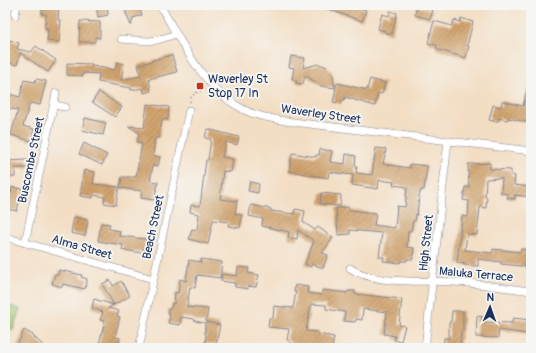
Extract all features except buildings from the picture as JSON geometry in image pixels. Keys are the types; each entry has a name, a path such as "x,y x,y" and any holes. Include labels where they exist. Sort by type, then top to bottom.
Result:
{"street":[{"path":"15,15 17,5"},
{"name":"Waverley Street","path":"160,5 176,34 212,86 230,102 258,116 285,121 531,151"},
{"path":"121,39 148,41 158,40 176,34"},
{"name":"Buscombe Street","path":"25,242 56,93"},
{"name":"Buscombe Street","path":"54,105 65,107"},
{"name":"Beach Street","path":"139,348 189,110"},
{"name":"High Street","path":"425,348 448,141"},
{"name":"Alma Street","path":"5,237 153,279"},
{"name":"Maluka Terrace","path":"350,268 357,273 371,277 415,282 452,282 531,291"}],"path":[{"path":"190,99 194,93 212,86"}],"green space":[{"path":"5,304 20,309 13,330 5,327"}],"place":[{"name":"Waverley St Stop 17 In","path":"200,86"}]}
